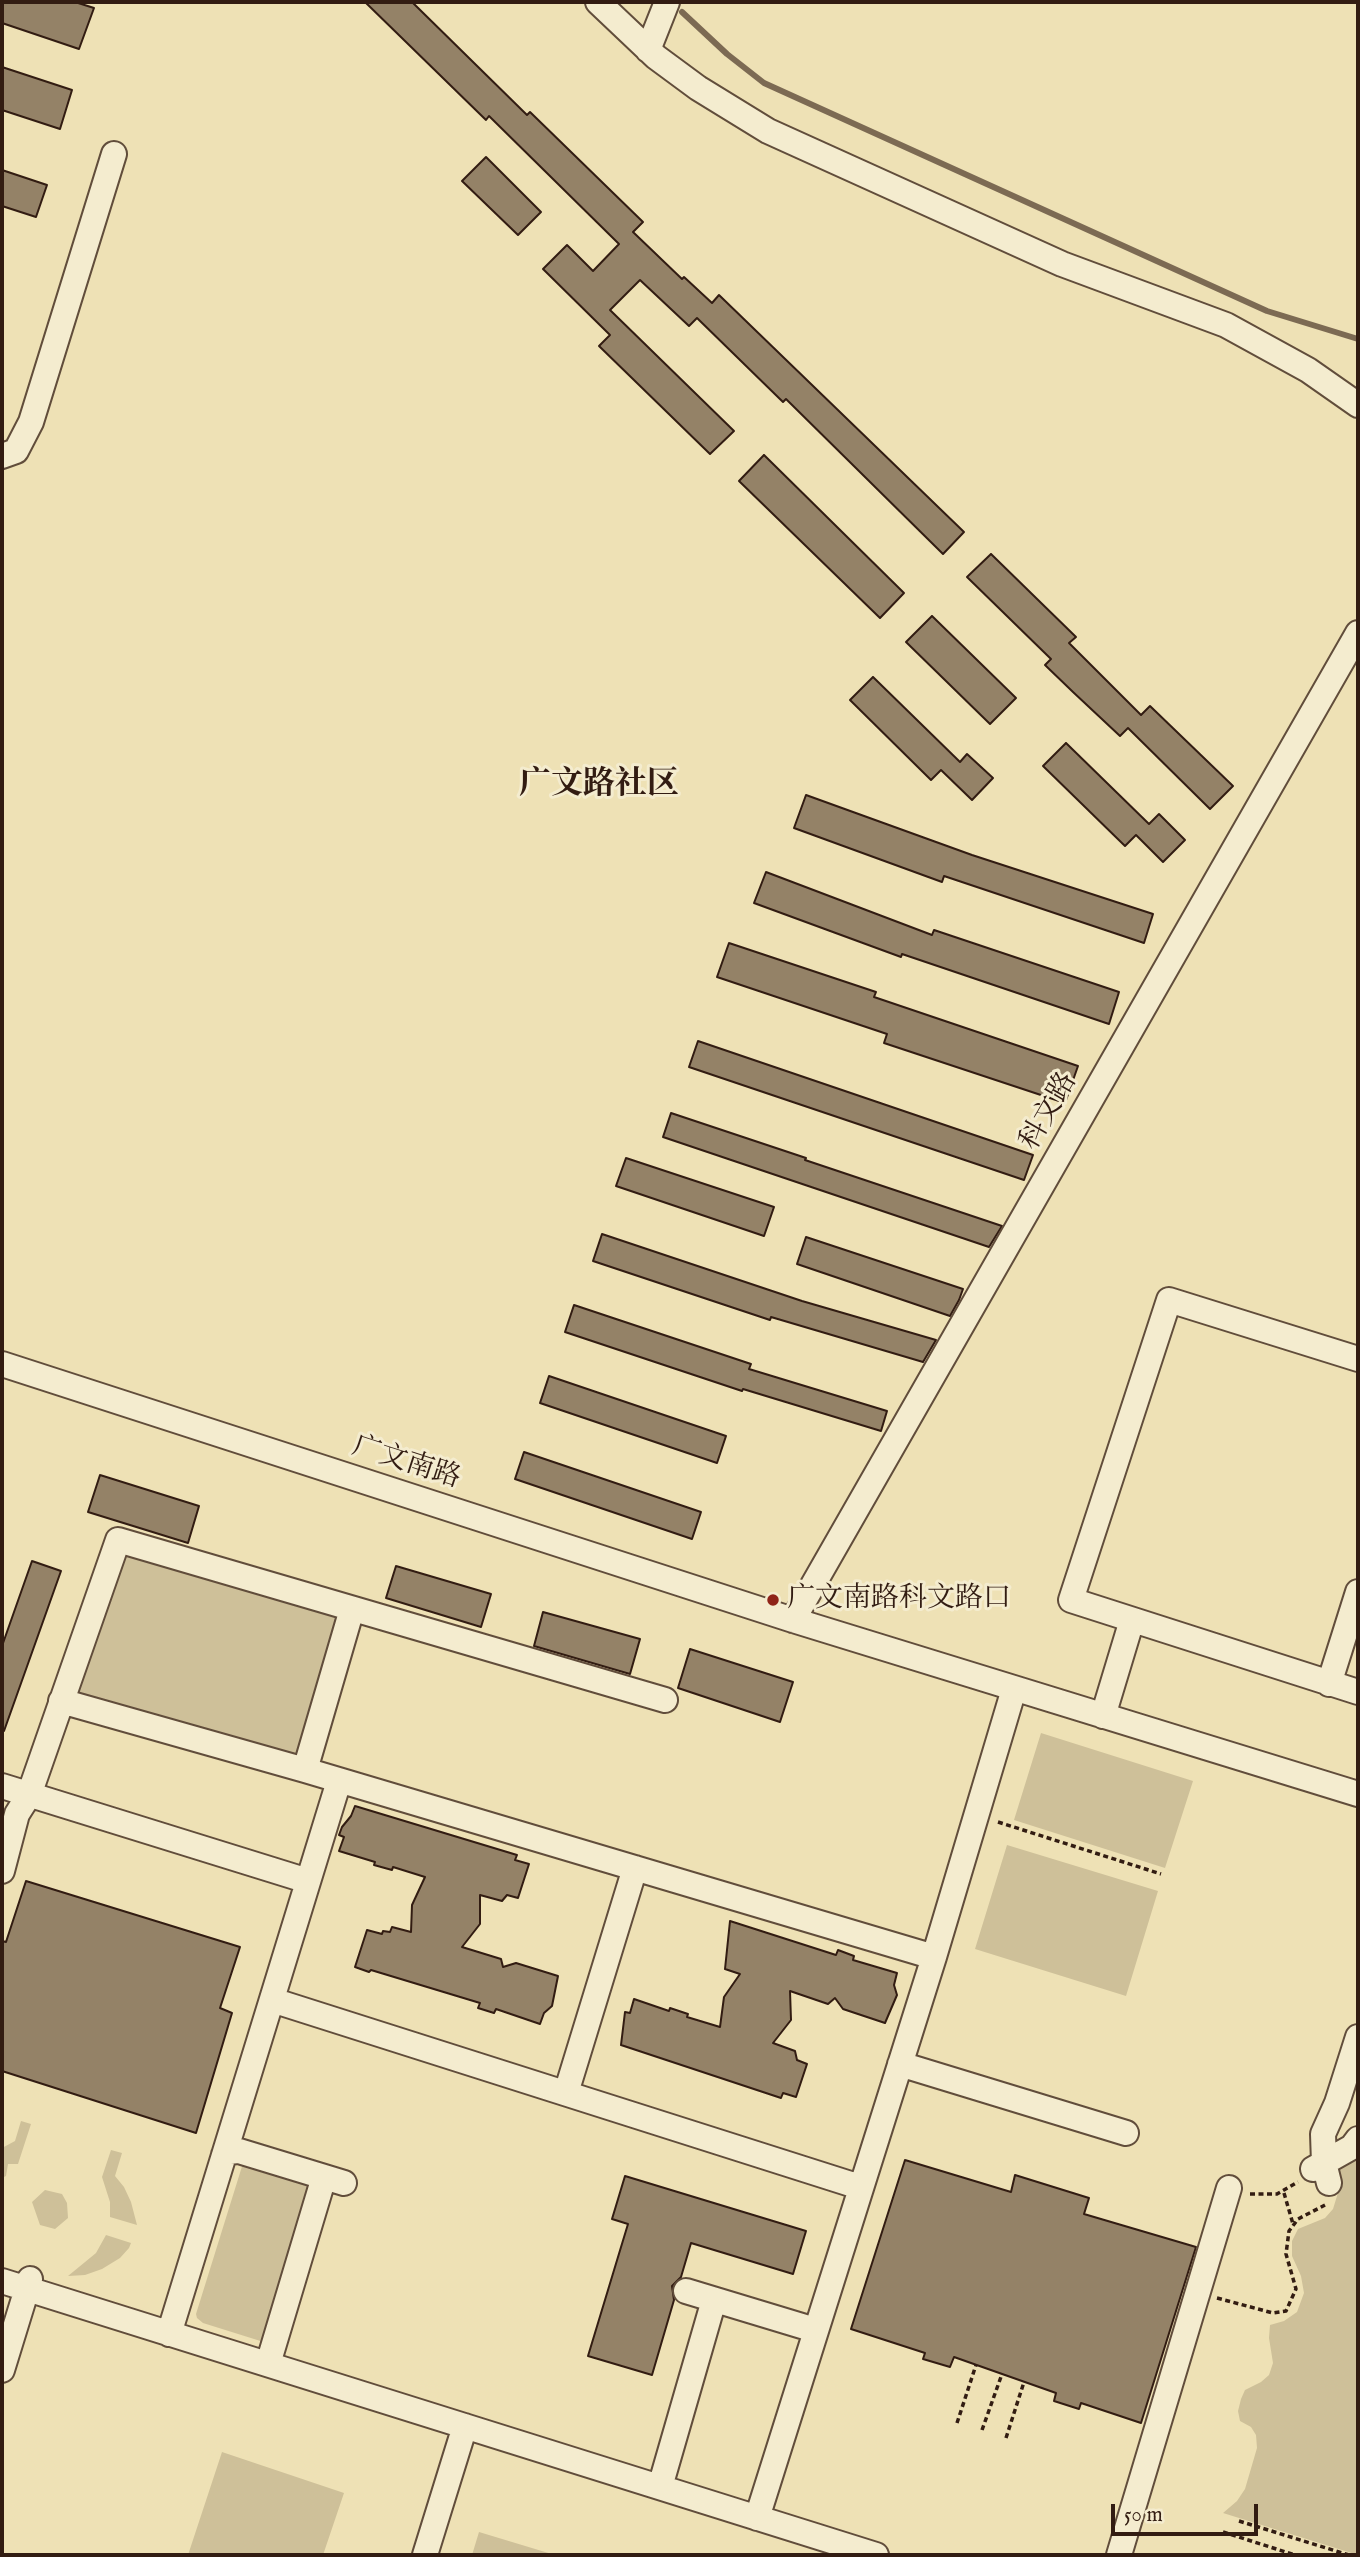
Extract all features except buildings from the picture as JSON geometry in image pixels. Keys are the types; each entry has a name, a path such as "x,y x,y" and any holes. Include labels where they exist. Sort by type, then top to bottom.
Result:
{"street":[{"path":"598,2 648,50 698,88 768,131 1062,264 1226,325 1308,370 1358,405"},
{"path":"648,50 667,2"},
{"path":"2,456 16,451 31,422 114,154"},
{"name":"科文路","path":"793,1620 1358,633"},
{"path":"1358,1359 1169,1300 1071,1600 1358,1692"},
{"name":"广文南路","path":"2,1364 793,1620 1358,1794"},
{"path":"2,1871 17,1814 29,1795 118,1540 665,1700"},
{"path":"1329,1684 1358,1592"},
{"path":"305,1770 352,1609"},
{"path":"1103,1716 1132,1620"},
{"path":"757,2518 934,1957 1014,1689"},
{"path":"61,1700 934,1957"},
{"path":"169,2334 340,1781"},
{"path":"2,1786 308,1881"},
{"path":"566,2093 635,1868"},
{"path":"272,2000 860,2187"},
{"path":"1321,2173 1323,2134 1337,2103 1358,2037"},
{"path":"900,2064 1126,2133"},
{"path":"1321,2173 1358,2139"},
{"path":"224,2155 227,2152 239,2151 334,2180 268,2364"},
{"path":"1119,2555 1229,2188"},
{"path":"2,2281 29,2284 169,2334 876,2555"},
{"path":"2,2370 29,2284"},
{"path":"686,2291 815,2330"},
{"path":"660,2487 714,2300"},
{"path":"425,2555 465,2426"}],"path":[{"path":"976,1814 1161,1874"},
{"path":"1198,2293 1273,2313 1286,2311 1296,2290 1286,2253 1286,2239 1293,2224 1326,2204 1329,2195 1321,2173 1284,2192 1259,2195 1229,2188"},
{"path":"1284,2192 1293,2224"},
{"path":"957,2423 976,2365"},
{"path":"982,2430 1002,2374"},
{"path":"1006,2438 1024,2382"},
{"path":"1239,2521 1349,2555"},
{"path":"1223,2532 1295,2555"},
{"path":"1325,2555 1327,2549"}],"shaded area":[{"path":"118,1553 342,1612 307,1747 293,1762 71,1697"},
{"path":"1041,1733 1193,1781 1165,1868 1014,1820"},
{"path":"1007,1845 1158,1891 1126,1996 975,1949"},
{"path":"21,2121 31,2124 18,2164 8,2164 6,2176 2,2178 2,2148 15,2141"},
{"path":"111,2150 122,2153 115,2176 131,2202 137,2225 110,2217 110,2202 102,2177"},
{"path":"1358,2156 1358,2555 1223,2513 1237,2501 1245,2489 1257,2448 1256,2435 1251,2427 1240,2421 1238,2411 1241,2399 1245,2390 1269,2375 1273,2363 1270,2325 1284,2321 1297,2312 1304,2293 1301,2276 1292,2256 1292,2241 1298,2229 1325,2218 1333,2209 1341,2183 1334,2170"},
{"path":"244,2160 315,2180 270,2344 203,2323 196,2314"},
{"path":"45,2190 62,2194 67,2203 68,2218 55,2229 40,2225 32,2202"},
{"path":"106,2235 131,2243 129,2248 120,2258 102,2269 85,2275 68,2276 96,2253"},
{"path":"222,2452 344,2493 323,2555 188,2555"},
{"path":"479,2532 555,2555 472,2555"}],"waterway":[{"path":"682,12 727,54 764,83 1267,311 1358,339"}],"place":[{"name":"广文南路科文路口","path":"773,1600"}],"district":[{"name":"广文路社区","path":"599,786"}]}
